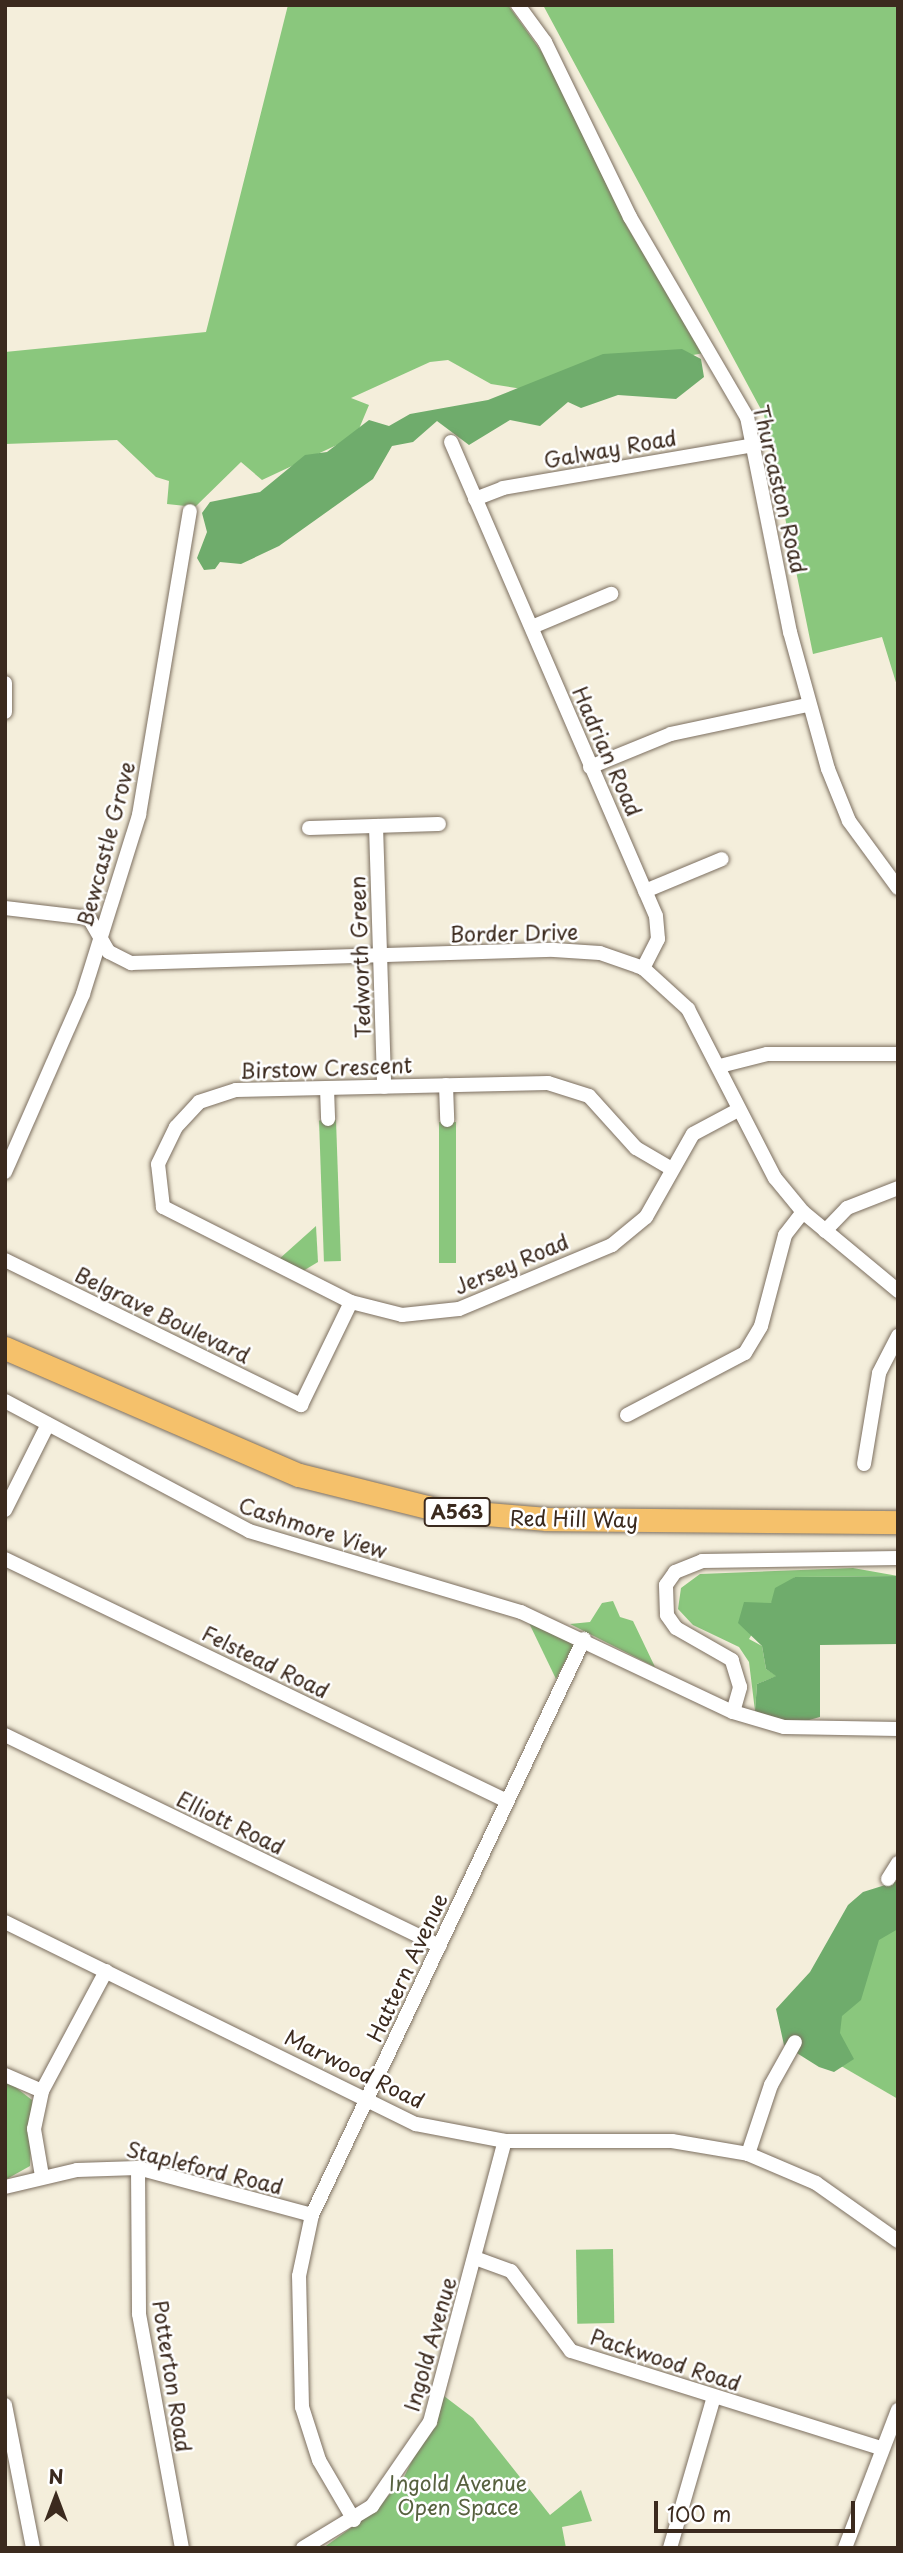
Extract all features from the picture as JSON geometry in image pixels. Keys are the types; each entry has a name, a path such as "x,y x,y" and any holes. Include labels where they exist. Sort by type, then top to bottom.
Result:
{"highway":[{"name":"Red Hill Way","path":"5,1333 66,1371"},
{"name":"Red Hill Way","path":"5,1348 66,1371 299,1475 439,1510 547,1519 898,1522"}],"street":[{"name":"Thurcaston Road","path":"518,5 545,42 630,217 737,394 755,445 808,705 849,821 898,888"},
{"name":"Hadrian Road","path":"451,442 645,891 658,927 643,968"},
{"name":"Galway Road","path":"475,499 503,488 755,445"},
{"name":"Bewcastle Grove","path":"5,1172 58,1058 101,937 141,802 190,511"},
{"path":"532,627 611,594"},
{"path":"5,683 5,712"},
{"path":"590,767 671,734 808,705"},
{"path":"309,828 439,824"},
{"name":"Tedworth Green","path":"376,826 384,1087"},
{"path":"645,891 722,859"},
{"name":"Border Drive","path":"5,908 78,914 96,925 117,959 131,963 581,950 643,968 688,1009 720,1066 757,1150 803,1212 898,1291"},
{"path":"720,1066 767,1054 898,1054"},
{"path":"446,1085 447,1120"},
{"name":"Birstow Crescent","path":"351,1302 175,1218 157,1191 158,1164 176,1128 199,1102 236,1090 446,1085 571,1087 589,1096 636,1148 672,1170"},
{"path":"327,1088 328,1119"},
{"name":"Jersey Road","path":"351,1302 422,1315 488,1297 621,1239 646,1217 693,1134 738,1110"},
{"path":"825,1231 847,1208 898,1188"},
{"path":"627,1415 745,1353 761,1326 785,1235 803,1212"},
{"name":"Belgrave Boulevard","path":"5,1260 301,1405 351,1302"},
{"path":"864,1464 879,1373 898,1336"},
{"name":"Cashmore View","path":"5,1401 185,1503 248,1531 521,1612 584,1639 733,1712 784,1727 898,1729"},
{"path":"5,1510 48,1424"},
{"path":"733,1712 740,1687 732,1660 676,1628 667,1615 666,1585 675,1572 702,1562 898,1558"},
{"name":"Felstead Road","path":"5,1559 507,1801"},
{"name":"Hattern Avenue","path":"354,2520 319,2460 302,2407 299,2276 312,2215 584,1639"},
{"name":"Elliott Road","path":"5,1735 439,1946"},
{"path":"888,1879 898,1863"},
{"name":"Marwood Road","path":"5,1922 368,2097 416,2124 505,2141 672,2141 748,2154 816,2183 898,2241"},
{"path":"42,2176 34,2129 42,2091 106,1971"},
{"path":"748,2154 771,2085 795,2042"},
{"path":"5,2075 42,2091"},
{"name":"Ingold Avenue","path":"303,2548 354,2520 389,2488 430,2422 505,2141"},
{"name":"Stapleford Road","path":"5,2187 42,2176 138,2168 312,2215"},
{"name":"Potterton Road","path":"138,2168 139,2314 182,2548"},
{"name":"Packwood Road","path":"475,2258 510,2271 571,2351 880,2448"},
{"path":"670,2548 714,2397"},
{"path":"5,2405 33,2548"},
{"path":"845,2548 880,2448 898,2410"}],"green space":[{"path":"288,5 508,5 546,58 626,225 704,353 599,372 548,393 491,384 448,360 430,362 351,398 369,405 356,436 262,480 241,462 195,507 167,504 169,481 156,477 117,440 5,444 5,352 206,332"},
{"path":"543,5 898,5 898,689 882,637 813,654 764,415"},
{"path":"682,349 701,359 704,377 676,399 618,395 581,408 568,402 540,426 510,420 469,445 437,421 413,442 392,446 373,479 279,546 241,564 220,562 215,569 204,570 197,558 207,532 202,513 210,502 260,492 305,455 327,452 369,420 389,426 410,414 488,400 603,354"},
{"path":"336,1120 341,1261 324,1262 319,1121"},
{"path":"439,1122 456,1122 456,1263 439,1263"},
{"path":"316,1226 318,1262 303,1271 278,1260"},
{"path":"853,1568 898,1576 795,1577 771,1603 749,1639 762,1646 766,1669 777,1676 757,1684 755,1711 749,1662 739,1647 693,1625 678,1609 681,1588 700,1574"},
{"path":"898,1576 898,1644 820,1645 820,1717 784,1727 755,1711 757,1684 776,1676 766,1669 762,1646 738,1623 744,1602 771,1603 775,1588 795,1577"},
{"path":"613,1601 620,1617 633,1621 655,1667 570,1624 590,1622 602,1603"},
{"path":"529,1623 575,1642 556,1679"},
{"path":"898,1881 898,1929 879,1940 861,2000 842,2016 840,2033 854,2059 834,2072 819,2067 784,2045 776,2009 810,1972 848,1905 863,1892"},
{"path":"898,1911 898,2099 798,2041"},
{"path":"5,2079 32,2100 30,2166 5,2180"},
{"path":"613,2249 614,2323 577,2324 576,2250"},
{"name":"Ingold Avenue Open Space","path":"444,2396 473,2418 550,2515 581,2490 592,2521 562,2527 566,2548 323,2548 376,2510 403,2479"}]}
